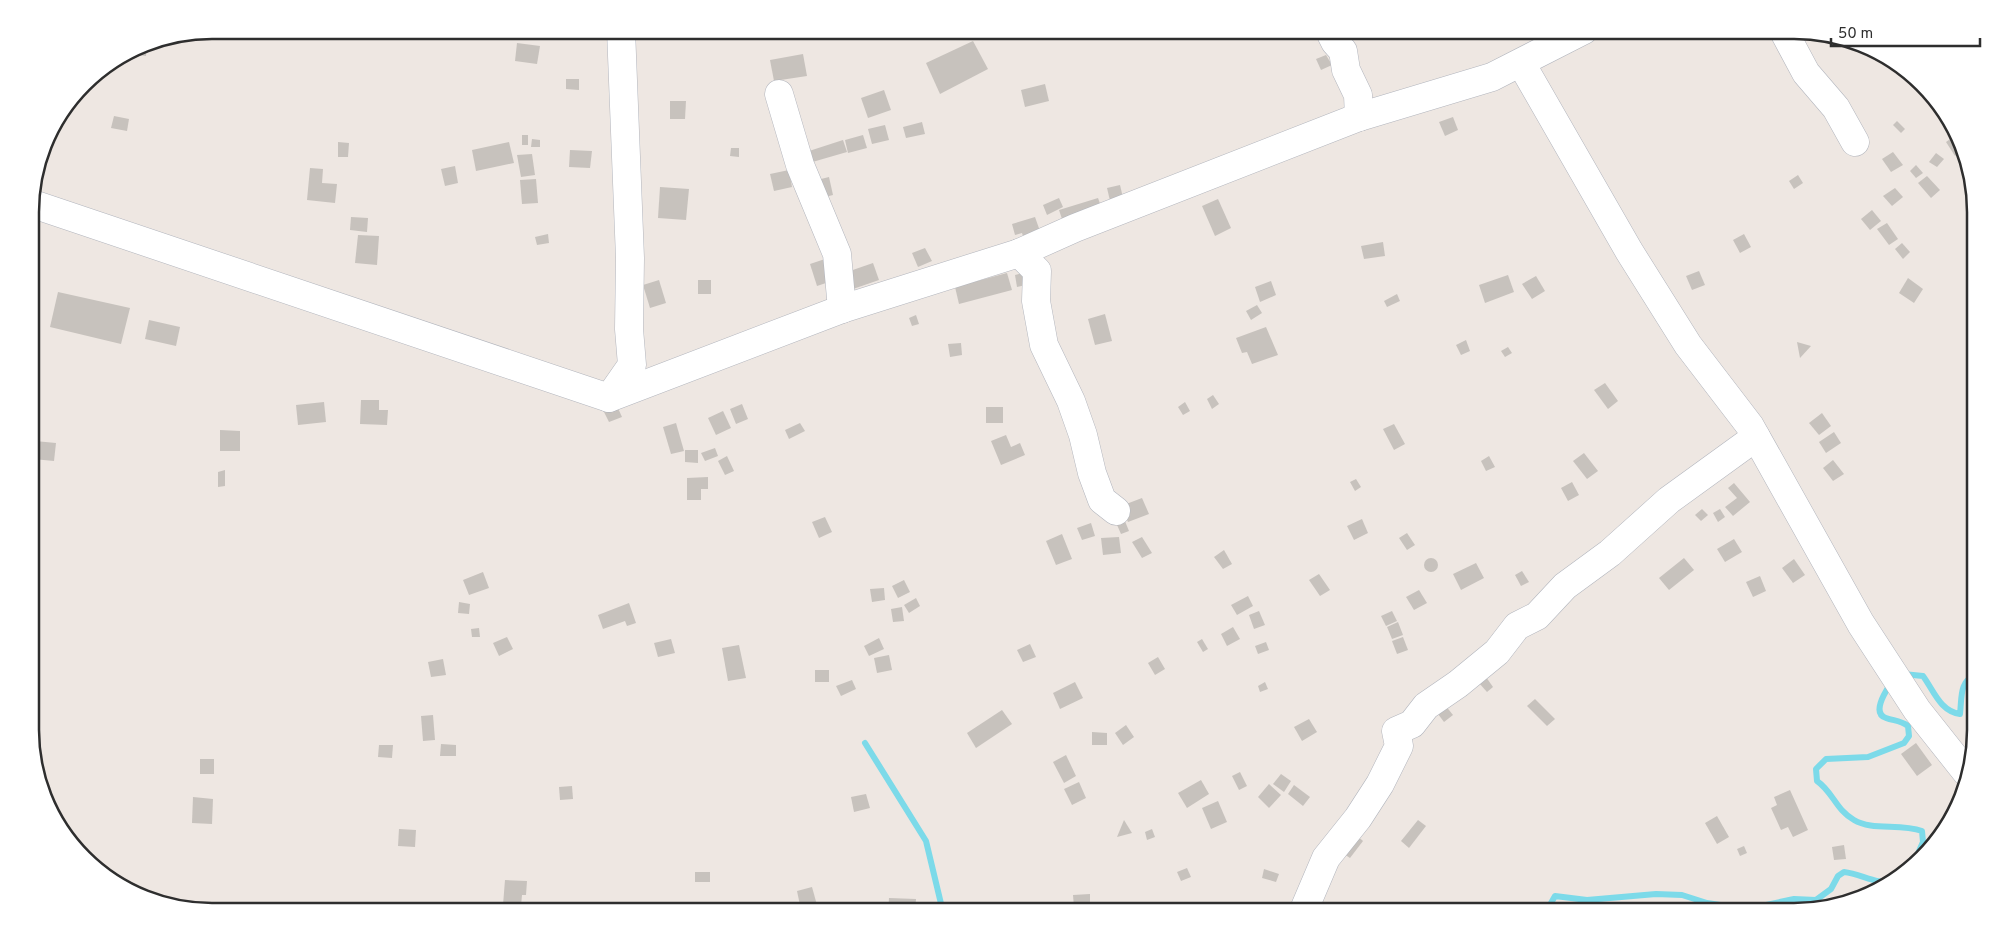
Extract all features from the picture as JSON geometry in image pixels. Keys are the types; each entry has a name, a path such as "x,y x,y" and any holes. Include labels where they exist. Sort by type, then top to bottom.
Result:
{"street":[{"path":"609,398 632,365 629,329 630,258 621,39"},
{"path":"1334,39 1343,51 1346,70 1358,95 1359,118"},
{"path":"39,206 609,398 842,309 1019,253 1075,228 1359,118 1492,77 1567,39"},
{"path":"1788,39 1806,73 1836,108 1856,142"},
{"path":"1521,63 1629,251 1673,322 1688,345 1750,426 1861,624 1917,710 1963,767"},
{"path":"780,94 800,165 837,254 842,309"},
{"path":"1019,253 1037,271 1036,301 1044,345 1071,401 1102,500 1116,511"},
{"path":"1306,903 1326,858 1358,818 1380,784 1399,746 1396,731 1412,724 1426,706 1458,684 1497,652 1517,626 1537,616 1565,586 1610,553 1669,500 1756,437"}],"building":[{"path":"973,41 988,69 940,94 926,63"},
{"path":"517,43 540,46 537,64 515,61"},
{"path":"146,52 146,56 139,55"},
{"path":"803,54 807,76 774,81 770,60"},
{"path":"1326,55 1332,65 1321,70 1316,59"},
{"path":"566,79 579,79 579,90 566,89"},
{"path":"1045,84 1049,101 1025,107 1021,90"},
{"path":"884,90 891,110 868,118 861,98"},
{"path":"670,101 686,101 685,119 670,119"},
{"path":"114,116 129,119 127,131 111,128"},
{"path":"1453,117 1458,130 1445,136 1439,122"},
{"path":"1897,121 1905,129 1901,133 1893,125"},
{"path":"922,122 925,134 906,138 903,127"},
{"path":"885,125 889,140 872,144 868,129"},
{"path":"522,135 528,135 528,145 522,145"},
{"path":"863,135 867,148 848,153 845,140"},
{"path":"532,139 540,140 540,147 531,147"},
{"path":"1951,139 1957,154 1955,156 1946,142"},
{"path":"843,140 847,152 809,163 806,152"},
{"path":"338,142 349,143 348,157 338,157"},
{"path":"509,142 514,163 476,171 472,150"},
{"path":"731,148 739,148 739,157 730,156"},
{"path":"570,150 592,151 590,168 569,167"},
{"path":"1893,152 1903,165 1891,172 1882,159"},
{"path":"1936,153 1944,159 1937,167 1929,162"},
{"path":"532,154 535,175 521,177 517,155"},
{"path":"1916,165 1923,173 1916,178 1910,171"},
{"path":"455,166 458,183 445,186 441,169"},
{"path":"310,168 323,169 322,183 337,184 335,203 307,200"},
{"path":"789,170 792,187 774,191 770,174"},
{"path":"1798,175 1803,183 1794,189 1789,181"},
{"path":"1927,176 1940,190 1931,198 1918,183"},
{"path":"829,177 833,195 817,199 813,181"},
{"path":"536,179 538,203 522,204 520,180"},
{"path":"1120,185 1124,202 1111,205 1107,188"},
{"path":"660,187 689,189 686,220 658,218"},
{"path":"1895,188 1903,197 1892,206 1883,196"},
{"path":"1059,198 1063,207 1047,215 1043,205"},
{"path":"1098,198 1103,212 1064,225 1059,210"},
{"path":"1218,199 1231,228 1215,236 1202,206"},
{"path":"1872,210 1881,221 1870,230 1861,219"},
{"path":"351,217 368,218 367,232 350,230"},
{"path":"1035,217 1041,234 1024,239 1022,233 1015,235 1012,224"},
{"path":"1887,223 1898,239 1889,245 1877,229"},
{"path":"548,234 549,243 537,245 535,237"},
{"path":"1744,234 1751,247 1740,253 1733,240"},
{"path":"358,235 379,236 377,265 355,263"},
{"path":"1383,242 1385,256 1364,259 1361,246"},
{"path":"1902,243 1910,252 1903,259 1895,249"},
{"path":"925,248 932,261 918,267 912,253"},
{"path":"828,258 835,280 817,286 810,264"},
{"path":"873,263 879,280 853,289 847,272"},
{"path":"1699,271 1705,285 1692,290 1686,276"},
{"path":"1027,272 1030,284 1017,287 1015,275"},
{"path":"1007,273 1012,290 959,304 955,287"},
{"path":"1508,275 1514,292 1485,303 1479,285"},
{"path":"1536,276 1545,291 1532,299 1522,284"},
{"path":"1908,278 1923,289 1914,303 1899,293"},
{"path":"659,280 666,303 650,308 643,285"},
{"path":"698,280 711,280 711,294 698,294"},
{"path":"1271,281 1276,295 1260,302 1255,287"},
{"path":"58,292 130,308 121,344 50,327"},
{"path":"1397,294 1400,301 1387,307 1384,301"},
{"path":"1257,305 1262,313 1251,320 1246,311"},
{"path":"1105,314 1112,341 1095,345 1088,319"},
{"path":"916,315 919,324 912,326 909,318"},
{"path":"149,320 180,327 176,346 145,339"},
{"path":"1266,327 1278,355 1252,364 1247,352 1242,353 1236,338"},
{"path":"1466,340 1470,351 1461,355 1456,345"},
{"path":"1797,342 1811,346 1800,358"},
{"path":"961,343 962,355 950,357 948,344"},
{"path":"1508,347 1512,353 1505,357 1501,351"},
{"path":"1605,383 1618,401 1608,409 1594,390"},
{"path":"1213,395 1219,404 1212,409 1207,399"},
{"path":"361,400 379,400 379,410 388,410 387,425 360,424"},
{"path":"324,402 326,422 298,425 296,405"},
{"path":"1185,402 1190,411 1183,415 1178,407"},
{"path":"742,404 748,419 736,424 730,409"},
{"path":"617,406 622,417 609,422 604,412"},
{"path":"986,407 1003,407 1003,423 986,423"},
{"path":"723,411 731,428 716,435 708,418"},
{"path":"1822,413 1831,426 1819,435 1809,423"},
{"path":"676,423 684,451 671,454 663,427"},
{"path":"800,423 805,431 789,439 785,430"},
{"path":"1394,424 1405,444 1394,450 1383,429"},
{"path":"220,430 240,431 240,451 220,451"},
{"path":"1834,432 1841,443 1826,453 1819,442"},
{"path":"1006,435 1011,447 1020,443 1025,455 1001,465 991,441"},
{"path":"39,441 56,443 54,461 39,460"},
{"path":"715,448 718,456 705,461 701,453"},
{"path":"685,450 698,450 698,463 685,462"},
{"path":"1584,453 1598,471 1587,479 1573,461"},
{"path":"727,456 734,471 725,475 718,461"},
{"path":"1489,456 1495,467 1486,471 1481,461"},
{"path":"1833,460 1844,474 1833,481 1823,468"},
{"path":"225,470 225,486 218,487 218,472"},
{"path":"708,477 708,489 701,489 701,500 687,500 687,478"},
{"path":"1356,479 1361,487 1355,491 1350,482"},
{"path":"1572,482 1579,495 1568,501 1561,488"},
{"path":"1734,483 1750,502 1733,516 1725,507 1737,498 1728,488"},
{"path":"1142,498 1149,514 1128,522 1121,506"},
{"path":"1702,509 1708,515 1701,521 1695,515"},
{"path":"1720,509 1725,517 1718,522 1713,513"},
{"path":"1122,514 1129,531 1121,534 1114,518"},
{"path":"825,517 832,532 819,538 812,522"},
{"path":"1362,519 1368,533 1354,540 1347,526"},
{"path":"1091,523 1095,536 1082,540 1077,528"},
{"path":"1407,533 1415,545 1407,550 1399,538"},
{"path":"1062,534 1072,559 1056,565 1046,541"},
{"path":"1119,537 1121,553 1103,555 1101,538"},
{"path":"1142,537 1152,553 1142,558 1132,542"},
{"path":"1734,539 1742,552 1725,562 1717,549"},
{"path":"1224,550 1232,564 1223,569 1214,557"},
{"path":"1428,558 1434,558 1438,565 1434,572 1428,572 1424,568 1424,562"},
{"path":"1684,558 1694,570 1669,590 1659,578"},
{"path":"1794,559 1805,575 1793,583 1782,568"},
{"path":"1476,563 1484,578 1461,590 1453,574"},
{"path":"1522,571 1529,582 1521,586 1515,575"},
{"path":"483,572 489,588 469,595 463,580"},
{"path":"1319,574 1330,590 1320,596 1309,580"},
{"path":"1760,576 1766,591 1753,597 1746,582"},
{"path":"904,580 910,592 898,598 892,586"},
{"path":"884,588 885,600 872,602 870,589"},
{"path":"1419,590 1427,603 1414,610 1406,597"},
{"path":"1248,596 1253,606 1237,615 1231,605"},
{"path":"916,598 920,606 909,613 904,605"},
{"path":"459,602 470,604 469,614 458,613"},
{"path":"629,603 636,623 627,626 625,621 603,629 598,615"},
{"path":"902,607 904,621 893,622 891,609"},
{"path":"1259,611 1265,625 1254,629 1249,615"},
{"path":"1392,611 1397,621 1386,626 1381,616"},
{"path":"1398,622 1403,635 1392,639 1387,627"},
{"path":"1233,627 1240,639 1227,646 1221,634"},
{"path":"479,628 480,637 472,637 471,629"},
{"path":"507,637 513,649 499,656 493,643"},
{"path":"1403,637 1408,650 1397,654 1392,641"},
{"path":"879,638 884,649 869,656 864,646"},
{"path":"671,639 675,653 658,657 654,643"},
{"path":"1202,639 1208,649 1203,652 1197,642"},
{"path":"1266,642 1269,650 1258,654 1255,646"},
{"path":"1030,644 1036,657 1023,662 1017,650"},
{"path":"739,645 746,678 728,681 722,648"},
{"path":"889,655 892,670 877,673 874,658"},
{"path":"1158,657 1165,669 1155,675 1148,663"},
{"path":"443,659 446,675 431,677 428,662"},
{"path":"815,670 829,670 829,682 815,682"},
{"path":"1486,677 1493,687 1487,692 1479,683"},
{"path":"852,680 856,689 841,696 836,686"},
{"path":"1075,682 1083,698 1060,709 1053,693"},
{"path":"1265,682 1268,689 1260,692 1258,686"},
{"path":"1535,699 1555,719 1547,726 1527,706"},
{"path":"1441,700 1453,715 1444,722 1432,706"},
{"path":"1002,710 1012,724 976,748 967,733"},
{"path":"433,715 435,740 423,741 421,716"},
{"path":"1309,719 1317,732 1302,741 1294,727"},
{"path":"1126,725 1134,737 1123,745 1115,733"},
{"path":"1092,732 1107,733 1107,745 1092,745"},
{"path":"1916,743 1932,765 1917,776 1901,754"},
{"path":"441,744 456,745 456,756 440,756"},
{"path":"379,745 393,745 392,758 378,757"},
{"path":"1066,755 1076,776 1064,783 1053,762"},
{"path":"200,759 214,759 214,774 200,774"},
{"path":"1240,772 1247,786 1239,790 1232,776"},
{"path":"1281,774 1291,781 1284,792 1273,784"},
{"path":"1201,780 1209,794 1187,808 1178,793"},
{"path":"1079,782 1086,798 1072,805 1064,789"},
{"path":"1269,784 1281,795 1269,808 1258,797"},
{"path":"1294,785 1310,797 1303,806 1288,794"},
{"path":"572,786 573,799 560,800 559,787"},
{"path":"1790,790 1808,830 1793,837 1788,827 1781,830 1771,808 1777,805 1774,797"},
{"path":"866,794 870,808 854,812 851,797"},
{"path":"193,797 213,799 212,824 192,823"},
{"path":"1218,801 1227,822 1211,829 1202,808"},
{"path":"1717,816 1729,837 1717,844 1705,823"},
{"path":"1124,820 1132,833 1117,837"},
{"path":"1418,820 1426,826 1409,848 1401,841"},
{"path":"399,829 416,830 415,847 398,846"},
{"path":"1152,829 1155,837 1147,840 1145,832"},
{"path":"1355,834 1363,841 1350,858 1341,852"},
{"path":"1844,845 1846,859 1834,860 1832,847"},
{"path":"1744,846 1747,853 1740,856 1737,849"},
{"path":"1187,868 1191,877 1181,881 1177,872"},
{"path":"1264,869 1279,874 1276,882 1262,878"},
{"path":"695,872 710,872 710,882 695,882"},
{"path":"505,880 527,881 526,895 522,895 521,903 503,903"},
{"path":"812,887 816,903 800,903 797,891"},
{"path":"1090,894 1090,903 1074,903 1073,895"},
{"path":"889,898 916,899 916,903 889,903"}],"waterway":[{"path":"1903,674 1923,676 1942,705 1960,714 1962,691 1967,681"},
{"path":"1891,683 1881,702 1880,712 1886,718 1908,726 1909,736 1904,743 1868,757 1826,759 1816,769 1817,781 1827,790 1843,811 1854,820 1869,825 1905,827 1922,831 1923,842 1919,850"},
{"path":"865,743 926,841 941,903"},
{"path":"1775,903 1794,899 1816,900 1831,889 1838,876 1844,872 1879,881"},
{"path":"1551,903 1555,896 1587,900 1656,894 1682,895 1707,903"}]}
